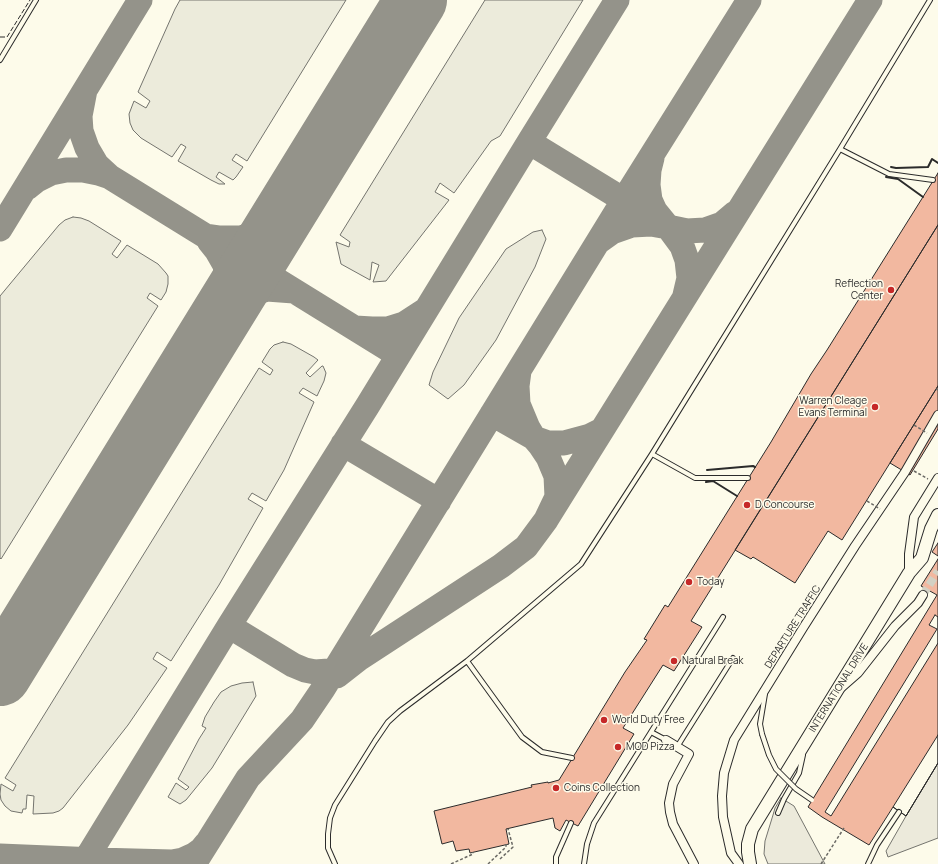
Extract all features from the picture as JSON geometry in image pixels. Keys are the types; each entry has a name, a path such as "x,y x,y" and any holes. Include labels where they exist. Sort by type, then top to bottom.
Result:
{"street":[{"name":"DEPARTURE TRAFFIC","path":"739,864 731,853 723,817 722,796 724,773 734,740 803,628 880,509 909,471 927,433 938,415"},
{"path":"909,573 909,554 914,517 938,478"},
{"name":"INTERNATIONAL DRIVE","path":"750,864 748,844 752,829 909,573 922,558 931,529 938,515"},
{"path":"836,692 858,673 895,626 918,603 923,595"},
{"path":"666,740 689,754 673,784 669,803 673,824 694,864"}],"lane":[{"path":"0,60 36,0"},
{"path":"335,864 328,848 330,818 335,805 388,722 400,711 467,661 581,564 652,454 930,0"},
{"path":"840,149 889,174 933,180"},
{"path":"652,454 695,478 748,478"},
{"path":"584,864 586,844 594,822 723,617"},
{"path":"677,747 733,658"},
{"path":"467,661 522,737 542,752 572,758"},
{"path":"766,689 760,724 769,755 776,769 796,789 812,800"},
{"path":"651,732 666,740"},
{"path":"778,813 800,773 805,742"},
{"path":"868,864 877,845 899,812"},
{"path":"556,864 556,857 571,823"}],"path":[{"path":"914,425 927,433"},
{"path":"909,471 922,475"},
{"path":"867,500 880,509"},
{"path":"500,859 513,847 508,828"},
{"path":"821,864 844,828"},
{"path":"488,864 506,847 506,844"},
{"path":"451,864 473,854 473,852"},
{"path":"500,853 503,856"}],"shaded area":[{"path":"180,0 346,0 247,161 236,154 232,160 243,167 236,177 233,180 219,172 216,177 225,184 219,184 178,161 186,147 181,144 172,157 141,138 133,130 130,123 129,114 134,101 146,108 150,101 138,92"},
{"path":"485,0 583,0 500,136 491,141 454,193 440,183 435,192 449,200 386,281 373,282 379,265 372,262 370,280 341,264 336,242 349,247 350,242 340,235"},
{"path":"73,217 89,221 121,241 112,254 117,258 127,245 158,264 168,276 168,284 166,292 161,300 150,293 147,298 158,306 1,559 0,296 59,225 65,220"},
{"path":"542,230 546,239 535,267 496,340 464,385 448,399 429,385 433,372 459,318 506,249 533,232"},
{"path":"283,342 291,344 318,360 306,373 310,377 323,366 326,373 324,381 317,396 303,388 299,393 314,402 284,470 266,501 252,493 248,499 263,508 219,585 171,661 157,652 153,659 167,668 128,725 63,808 53,813 33,814 34,796 27,795 26,809 23,809 22,813 11,811 1,800 1,784 13,791 16,785 5,778 259,368 270,375 273,370 262,362 270,349 274,345"},
{"path":"253,682 256,696 212,768 186,800 180,804 168,797 176,783 186,790 189,787 178,779 206,728 202,726 205,717 221,692 231,686"},
{"path":"938,763 938,838 888,857 886,851"},
{"path":"781,798 794,806 825,864 768,864 764,854 765,841 775,808"}],"building":[{"name":"D Concourse","path":"938,173 938,225 691,621 702,627 674,671 663,665 623,728 634,734 578,826 566,820 560,831 555,828 553,818 506,829 509,844 470,853 469,849 456,851 453,841 442,844 434,811 532,787 531,785 559,780 625,672 647,640 644,639 665,605 668,607 771,442 811,374"},
{"name":"Warren Cleage Evans Terminal","path":"938,225 938,386 842,540 828,531 795,583 753,557 751,559 735,550"},
{"path":"938,386 938,429 910,475 890,463"},
{"path":"938,543 938,556 932,552"},
{"path":"938,559 938,763 906,816 893,807 869,845 808,807 937,595 921,586"},
{"path":"935,615 938,617 938,643 831,816 825,812 937,629 929,625"},
{"path":"938,735 938,763 906,816 893,807"}],"taxiway":[{"path":"0,229 140,0"},
{"path":"83,864 617,0"},
{"path":"194,864 248,778 302,720 323,689 623,201 749,0"},
{"path":"546,520 870,0"},
{"path":"85,90 80,116 81,131 87,148 97,165 110,177 398,355"},
{"path":"529,142 668,227"},
{"path":"652,158 649,170 648,185 650,200 655,211 668,227 687,231 705,230 722,224 735,213"},
{"path":"27,188 37,180 51,173 66,170 83,170 110,177"},
{"path":"206,236 241,238 257,233 271,226 283,216"},
{"path":"598,242 612,232 632,225 651,224 668,227 682,246 687,260 689,278 685,295"},
{"path":"209,241 225,265 227,281 226,297 222,315"},
{"path":"222,315 236,303 251,294 267,289 294,291"},
{"path":"355,328 388,329 404,324 424,311"},
{"path":"519,371 517,386 518,404 534,438 548,443 564,443 590,436 602,430"},
{"path":"337,676 360,658 501,566 526,547 546,520 557,497 556,476 548,457 534,438 492,414"},
{"path":"343,444 439,501"},
{"path":"229,626 293,665 305,670 315,672 329,671 347,665"},
{"path":"0,856 172,862 183,860 194,855 205,845"}],"runway":[{"path":"0,675 416,0"}],"tunnel":[{"path":"923,595 938,571"}],"fence":[{"path":"0,37 7,37 30,0"}],"wall":[{"path":"891,167 928,167 932,159 938,163"},
{"path":"886,177 898,179 923,197"},
{"path":"707,470 755,467"},
{"path":"706,482 713,481 737,496"}],"place":[{"name":"Reflection Center","path":"891,290"},
{"name":"Warren Cleage Evans Terminal","path":"875,407"},
{"name":"D Concourse","path":"747,505"},
{"name":"Today","path":"689,582"},
{"name":"Natural Break","path":"674,661"},
{"name":"World Duty Free","path":"604,720"},
{"name":"MOD Pizza","path":"618,747"},
{"name":"Coins Collection","path":"556,788"}]}
